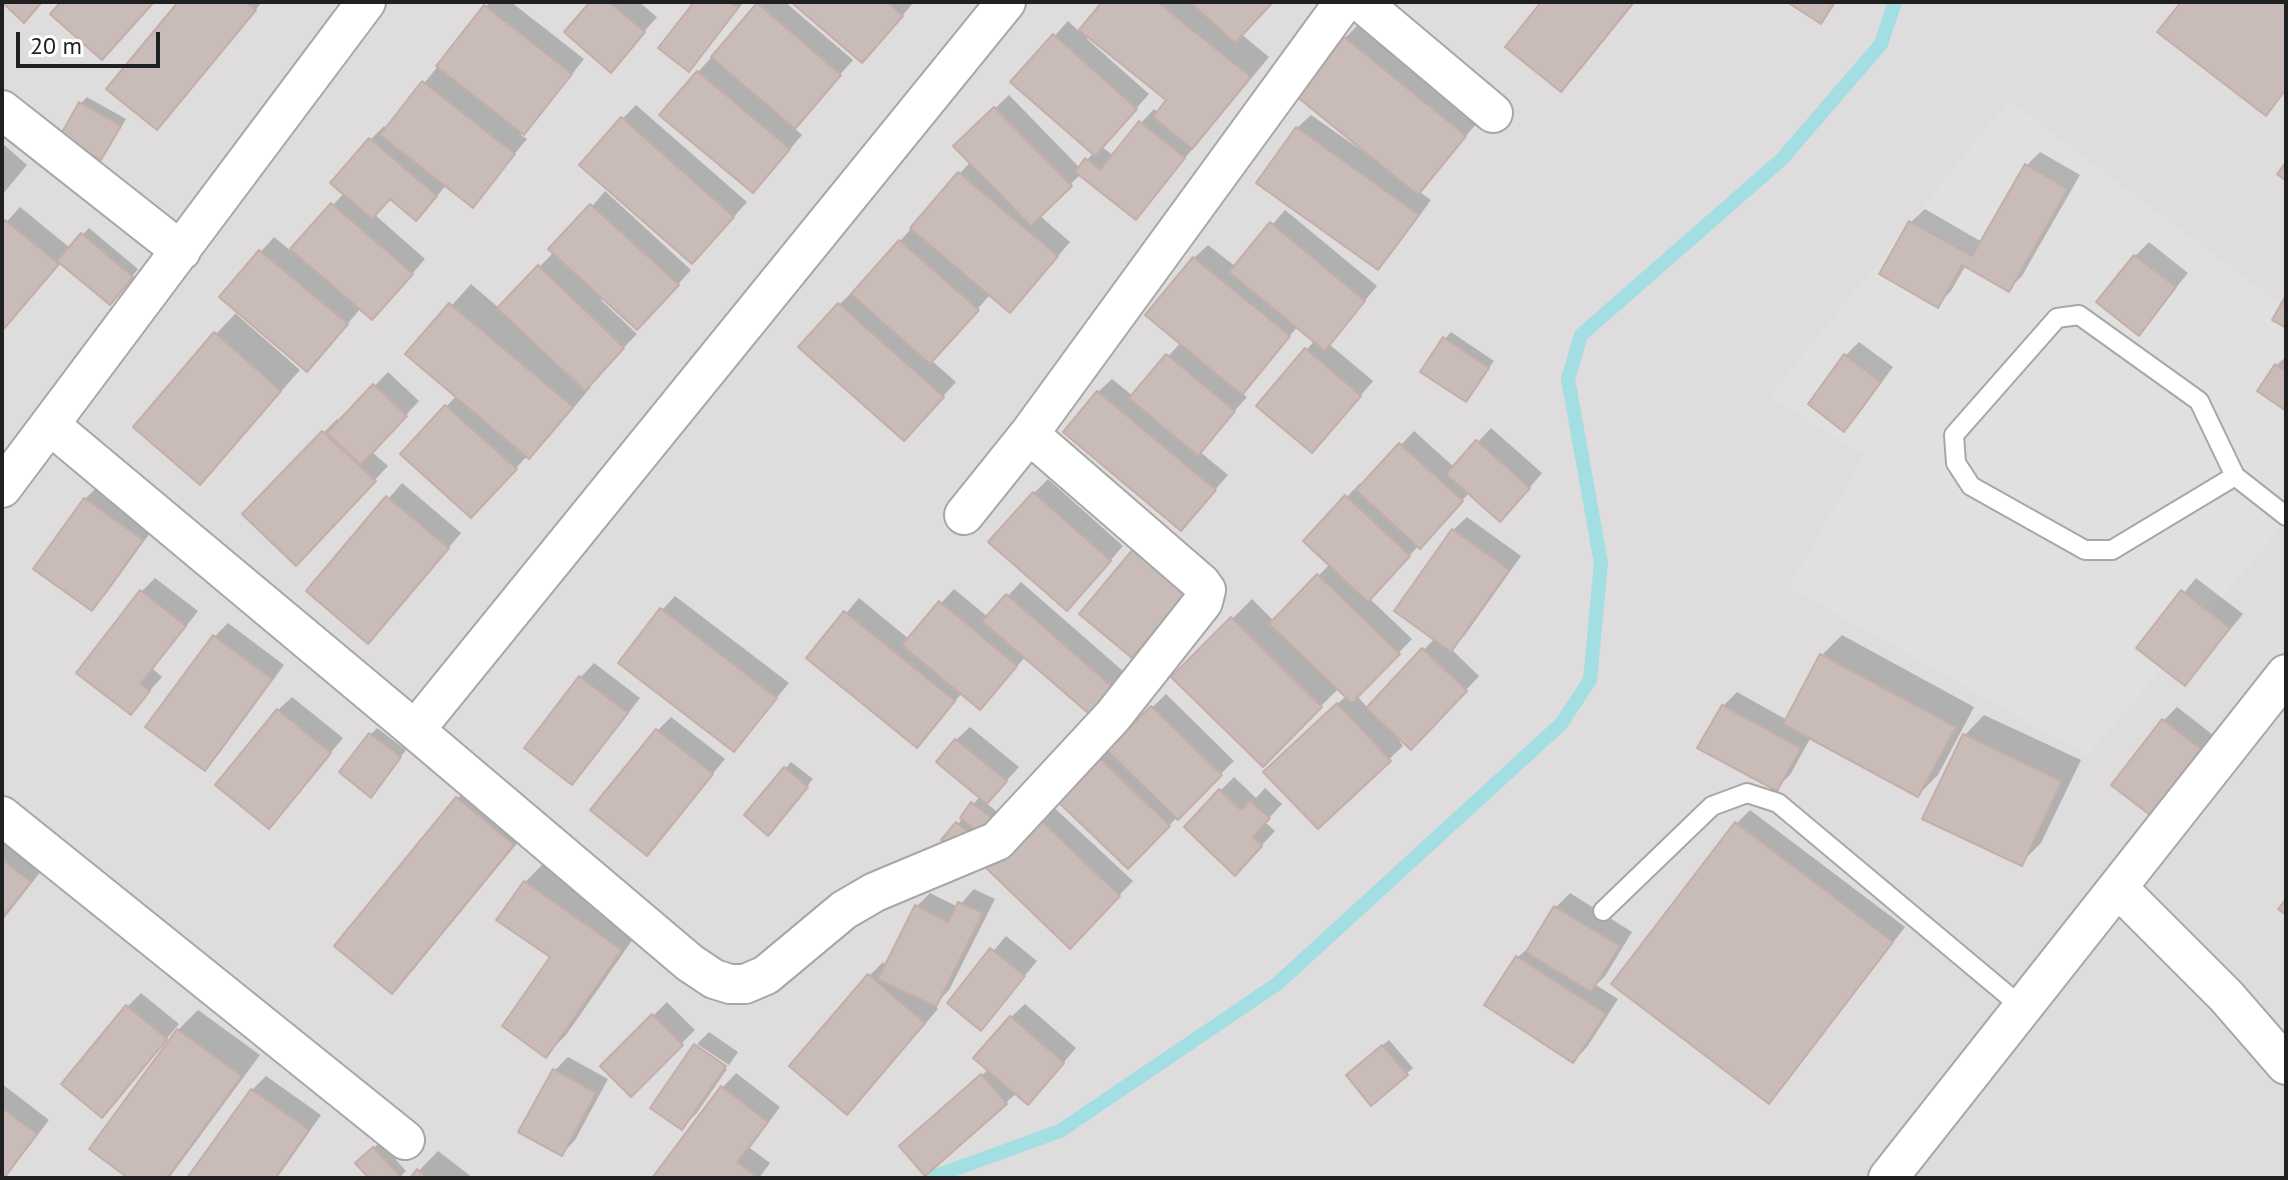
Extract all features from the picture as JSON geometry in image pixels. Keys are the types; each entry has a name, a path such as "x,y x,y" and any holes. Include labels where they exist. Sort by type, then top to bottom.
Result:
{"street":[{"path":"2,488 366,2"},
{"path":"415,730 1006,2"},
{"path":"964,515 1029,434 1344,2"},
{"path":"1361,2 1493,113"},
{"path":"2,110 181,251"},
{"path":"50,425 690,963 714,979 730,984 745,984 766,975 844,910 875,892 997,841 1113,716 1206,596 1201,583 1029,434"},
{"path":"1888,1178 2286,674"},
{"path":"2,816 405,1140"},
{"path":"2118,888 2226,996 2286,1065"}],"lane":[{"path":"2235,476 2112,550 2085,550 1971,486 1956,463 1954,435 2057,318 2079,315 2199,401 2235,476 2286,516"},
{"path":"1603,911 1712,806 1747,793 1778,803 2023,1008"}],"shaded area":[{"path":"2,2 2286,2 2286,1178 2,1178"},
{"path":"2009,100 2286,309 2286,522 2088,756 1789,587 1864,456 1770,396"}],"building":[{"path":"2,2 42,2 24,23"},
{"path":"61,2 154,2 102,60 50,14"},
{"path":"178,2 246,2 256,10 157,130 106,89"},
{"path":"590,2 609,2 645,32 611,73 564,32"},
{"path":"694,2 730,2 738,8 689,72 658,48"},
{"path":"791,2 887,2 903,16 862,63"},
{"path":"1102,2 1157,2 1251,77 1192,149 1153,117 1166,100 1079,30"},
{"path":"1190,2 1273,2 1235,43"},
{"path":"1541,2 1634,2 1561,92 1505,47"},
{"path":"1787,2 1835,2 1821,24"},
{"path":"2181,2 2286,2 2286,89 2266,116 2157,32"},
{"path":"757,3 841,75 795,129 711,57"},
{"path":"484,5 572,74 524,135 436,66"},
{"path":"1053,34 1137,109 1095,156 1010,82"},
{"path":"1344,37 1466,136 1418,195 1296,96"},
{"path":"697,71 790,149 753,193 659,115"},
{"path":"422,81 515,154 473,208 380,135"},
{"path":"79,102 121,126 101,160 60,136"},
{"path":"994,107 1072,186 1031,226 953,146"},
{"path":"621,117 734,217 692,264 579,165"},
{"path":"1139,121 1185,158 1136,220 1075,172 1085,158 1100,170"},
{"path":"1296,127 1419,215 1378,270 1256,183"},
{"path":"369,138 437,196 416,221 390,199 372,219 330,183"},
{"path":"2286,162 2286,181 2277,174"},
{"path":"2025,164 2068,189 2009,292 1962,265 1938,308 1879,274 1909,221 1972,256"},
{"path":"958,172 1058,256 1010,313 910,228"},
{"path":"331,203 413,274 372,320 290,249"},
{"path":"590,204 679,285 637,330 548,249"},
{"path":"5,220 59,264 2,331 2,224"},
{"path":"1270,222 1365,301 1325,351 1229,272"},
{"path":"81,233 133,277 110,305 57,261"},
{"path":"899,240 979,310 930,364 851,294"},
{"path":"259,250 348,324 307,372 219,297"},
{"path":"2134,255 2176,287 2139,336 2096,302"},
{"path":"1193,257 1290,336 1242,395 1145,315"},
{"path":"538,265 624,348 585,391 497,308"},
{"path":"2286,295 2286,328 2272,320"},
{"path":"449,303 573,407 529,459 405,354"},
{"path":"838,303 944,397 904,441 798,347"},
{"path":"214,332 281,391 200,485 133,427"},
{"path":"1443,337 1489,368 1466,402 1420,372"},
{"path":"1305,348 1361,396 1312,453 1256,406"},
{"path":"1166,354 1235,411 1198,456 1129,398"},
{"path":"1844,354 1881,382 1844,432 1808,404"},
{"path":"2275,364 2286,371 2286,411 2257,391"},
{"path":"373,384 407,416 361,465 327,433"},
{"path":"1097,391 1216,490 1181,531 1063,432"},
{"path":"445,405 517,469 471,518 400,454"},
{"path":"322,431 376,481 296,566 242,514"},
{"path":"1476,440 1530,488 1500,522 1446,474"},
{"path":"1399,443 1463,501 1420,549 1356,490"},
{"path":"1033,492 1111,561 1067,611 988,542"},
{"path":"1345,495 1410,556 1368,602 1303,541"},
{"path":"386,496 449,548 368,644 306,591"},
{"path":"84,498 143,540 92,611 33,569"},
{"path":"1452,529 1509,570 1451,652 1394,611"},
{"path":"1134,548 1187,592 1132,658 1079,614"},
{"path":"1317,574 1400,654 1352,703 1269,624"},
{"path":"140,590 186,626 140,684 150,691 131,715 76,673"},
{"path":"2181,590 2230,628 2185,686 2136,648"},
{"path":"1006,594 1119,693 1095,719 982,621"},
{"path":"939,601 1017,666 980,710 902,645"},
{"path":"660,608 777,698 734,752 618,663"},
{"path":"844,611 955,701 917,748 806,658"},
{"path":"1231,617 1322,707 1263,767 1171,677"},
{"path":"213,635 272,679 205,771 145,727"},
{"path":"1422,648 1467,691 1411,750 1366,708"},
{"path":"1820,654 1956,727 1918,797 1783,724"},
{"path":"579,676 628,713 572,785 524,748"},
{"path":"1337,703 1391,761 1318,829 1263,772"},
{"path":"1722,705 1801,748 1777,791 1697,748"},
{"path":"1151,706 1222,775 1178,820 1107,750"},
{"path":"277,709 331,753 269,829 215,785"},
{"path":"2162,719 2201,749 2150,815 2111,785"},
{"path":"656,729 713,774 647,856 590,810"},
{"path":"369,733 401,757 371,798 339,772"},
{"path":"1963,734 2062,781 2022,866 1922,819"},
{"path":"955,739 1007,781 987,804 936,762"},
{"path":"1093,752 1170,826 1128,869 1051,795"},
{"path":"784,767 808,787 768,836 744,815"},
{"path":"1219,789 1241,810 1250,801 1270,818 1253,837 1262,846 1235,876 1184,827"},
{"path":"456,797 514,845 392,994 334,946"},
{"path":"971,802 1000,825 989,840 960,818"},
{"path":"1033,813 1120,896 1070,949 983,865"},
{"path":"956,822 992,852 977,869 941,840"},
{"path":"1735,822 1893,942 1769,1104 1611,984"},
{"path":"2,859 31,882 2,918"},
{"path":"524,881 622,950 546,1058 502,1026 550,957 496,920"},
{"path":"2286,899 2286,915 2278,909"},
{"path":"958,902 983,913 936,1007 878,979 915,905 948,922"},
{"path":"1554,906 1620,946 1591,992 1526,952"},
{"path":"990,948 1025,976 981,1031 947,1003"},
{"path":"1516,956 1606,1014 1573,1063 1484,1005"},
{"path":"868,974 925,1023 847,1115 789,1066"},
{"path":"126,1005 167,1039 102,1118 61,1084"},
{"path":"652,1014 683,1045 631,1097 600,1066"},
{"path":"1010,1016 1064,1063 1028,1105 973,1058"},
{"path":"177,1029 242,1076 167,1178 128,1178 89,1149"},
{"path":"694,1044 726,1066 682,1130 650,1108"},
{"path":"1382,1045 1408,1075 1371,1106 1346,1075"},
{"path":"553,1069 596,1093 562,1156 518,1132"},
{"path":"981,1074 1007,1104 925,1176 899,1146"},
{"path":"721,1086 768,1122 737,1162 758,1178 652,1178"},
{"path":"251,1089 309,1130 275,1178 187,1178"},
{"path":"2,1108 37,1134 4,1178 2,1178"},
{"path":"373,1147 401,1178 369,1178 355,1163"},
{"path":"417,1169 427,1178 410,1178"}],"waterway":[{"path":"930,1178 1060,1131 1277,984 1561,724 1590,680 1601,563 1568,379 1581,335 1782,159 1881,44 1895,2"}]}
